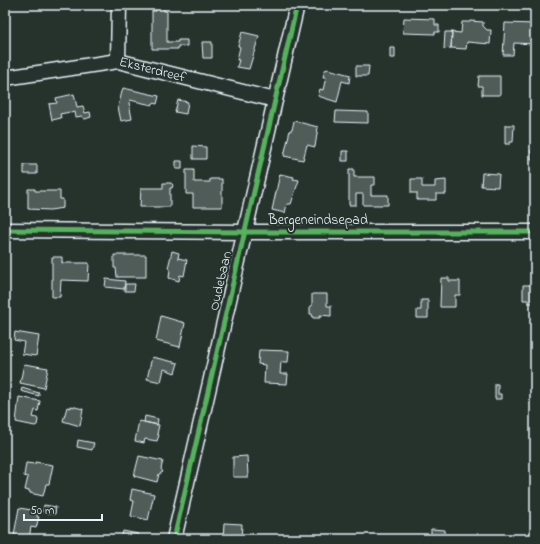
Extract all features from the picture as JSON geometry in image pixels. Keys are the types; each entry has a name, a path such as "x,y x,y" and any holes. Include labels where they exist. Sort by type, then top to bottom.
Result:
{"street":[{"path":"118,61 119,5"},
{"name":"Oudebaan","path":"174,539 297,5"},
{"name":"Eksterdreef","path":"5,78 118,61 275,100"},
{"name":"Bergeneindsepad","path":"5,230 535,232"}],"building":[{"path":"156,6 164,7 164,11 167,11 167,42 187,40 187,46 178,46 178,49 152,49 152,11 156,11"},
{"path":"404,18 435,19 435,25 439,25 439,32 435,32 435,34 403,33"},
{"path":"462,22 483,22 483,26 487,30 491,30 490,44 467,42 466,49 451,48 452,32 461,33"},
{"path":"505,23 535,24 535,44 514,43 513,55 503,55"},
{"path":"242,32 259,36 249,69 237,67 240,47 238,46"},
{"path":"445,32 452,32 451,48 444,49"},
{"path":"202,42 212,42 212,58 203,58"},
{"path":"390,48 395,48 395,58 390,58"},
{"path":"356,66 369,66 368,76 356,76"},
{"path":"328,69 350,75 349,83 342,81 337,102 318,96 320,89 323,90 326,77 323,77 325,70"},
{"path":"479,76 500,76 500,95 482,95 482,86 478,86"},
{"path":"123,88 159,96 157,104 153,103 152,105 130,100 129,103 132,119 121,121 118,107"},
{"path":"74,94 77,107 83,106 85,113 90,112 91,117 85,119 82,116 76,117 75,112 70,112 60,114 61,118 52,120 49,104 57,103 56,98"},
{"path":"178,100 188,102 186,114 175,112"},
{"path":"336,111 368,112 368,123 335,122"},
{"path":"294,121 318,127 315,147 307,145 303,160 284,156 290,130 292,130"},
{"path":"505,125 514,125 513,142 510,142 510,144 505,144"},
{"path":"193,146 206,147 206,159 193,159"},
{"path":"531,150 535,150 535,164 533,164 533,159 531,159"},
{"path":"342,151 348,151 348,161 342,161"},
{"path":"176,161 182,161 182,169 176,169"},
{"path":"24,165 37,165 37,174 24,174"},
{"path":"349,169 354,169 354,177 375,177 375,185 371,185 371,195 388,195 388,205 363,205 363,194 356,194 356,205 349,205"},
{"path":"186,170 194,170 194,182 210,182 210,179 222,179 222,207 193,207 193,194 186,194"},
{"path":"482,173 499,174 498,187 481,186"},
{"path":"280,174 294,177 293,179 299,180 291,204 287,204 285,213 272,210"},
{"path":"411,179 422,179 422,187 435,187 435,181 446,180 446,194 436,194 436,200 417,200 417,193 411,193"},
{"path":"163,183 171,183 173,185 172,188 170,188 170,207 140,207 141,188 163,188"},
{"path":"28,189 35,189 35,191 60,191 60,199 63,199 63,208 50,210 28,209"},
{"path":"172,251 179,253 178,258 187,260 184,276 180,275 179,281 169,278 170,269 168,268"},
{"path":"114,255 146,255 146,277 117,277 116,268 114,268"},
{"path":"52,257 62,257 62,263 89,263 88,281 61,280 60,297 52,297"},
{"path":"441,278 449,278 449,281 460,281 460,295 455,295 455,307 440,307"},
{"path":"106,279 125,281 124,289 105,287"},
{"path":"532,280 535,280 535,303 528,303 528,300 523,300 523,285 532,285"},
{"path":"125,284 135,284 134,291 125,291"},
{"path":"312,294 327,294 327,306 331,306 331,316 320,315 320,318 313,318 312,314 310,314"},
{"path":"421,300 428,300 428,318 417,318 417,310 421,310"},
{"path":"161,316 185,323 180,347 156,341"},
{"path":"15,332 39,336 36,356 22,354 24,342 14,340"},
{"path":"259,350 289,351 288,362 281,362 280,374 288,374 287,384 264,383 265,365 258,364"},
{"path":"152,357 178,363 175,373 164,369 161,382 147,379"},
{"path":"24,364 48,368 44,388 20,383"},
{"path":"495,384 498,384 498,394 501,394 501,399 495,399"},
{"path":"22,388 39,393 39,396 21,391"},
{"path":"19,397 40,401 38,411 35,410 33,417 37,418 38,420 37,425 35,426 16,422"},
{"path":"71,406 83,409 80,426 63,421 67,407 71,408"},
{"path":"145,416 158,419 157,425 144,422"},
{"path":"139,421 159,425 157,434 159,435 157,441 145,439 144,443 135,441"},
{"path":"78,440 94,443 92,450 77,447"},
{"path":"139,456 163,461 161,469 163,472 159,474 157,482 134,476"},
{"path":"247,456 248,477 233,477 233,457"},
{"path":"35,462 53,465 49,484 46,484 43,496 30,493 30,491 25,490 28,477 24,476 26,463 35,464"},
{"path":"132,489 154,494 148,520 131,516 134,501 130,500"},
{"path":"44,505 56,507 55,514 43,512"},
{"path":"19,508 38,511 37,517 39,517 36,528 31,527 29,538 14,535"},
{"path":"224,523 242,524 241,539 223,539"},
{"path":"431,529 445,530 445,536 435,535 435,539 431,539"},
{"path":"123,531 138,534 136,539 121,539"}],"cycle path":[{"path":"174,539 297,5"},
{"path":"5,230 535,232"}]}
